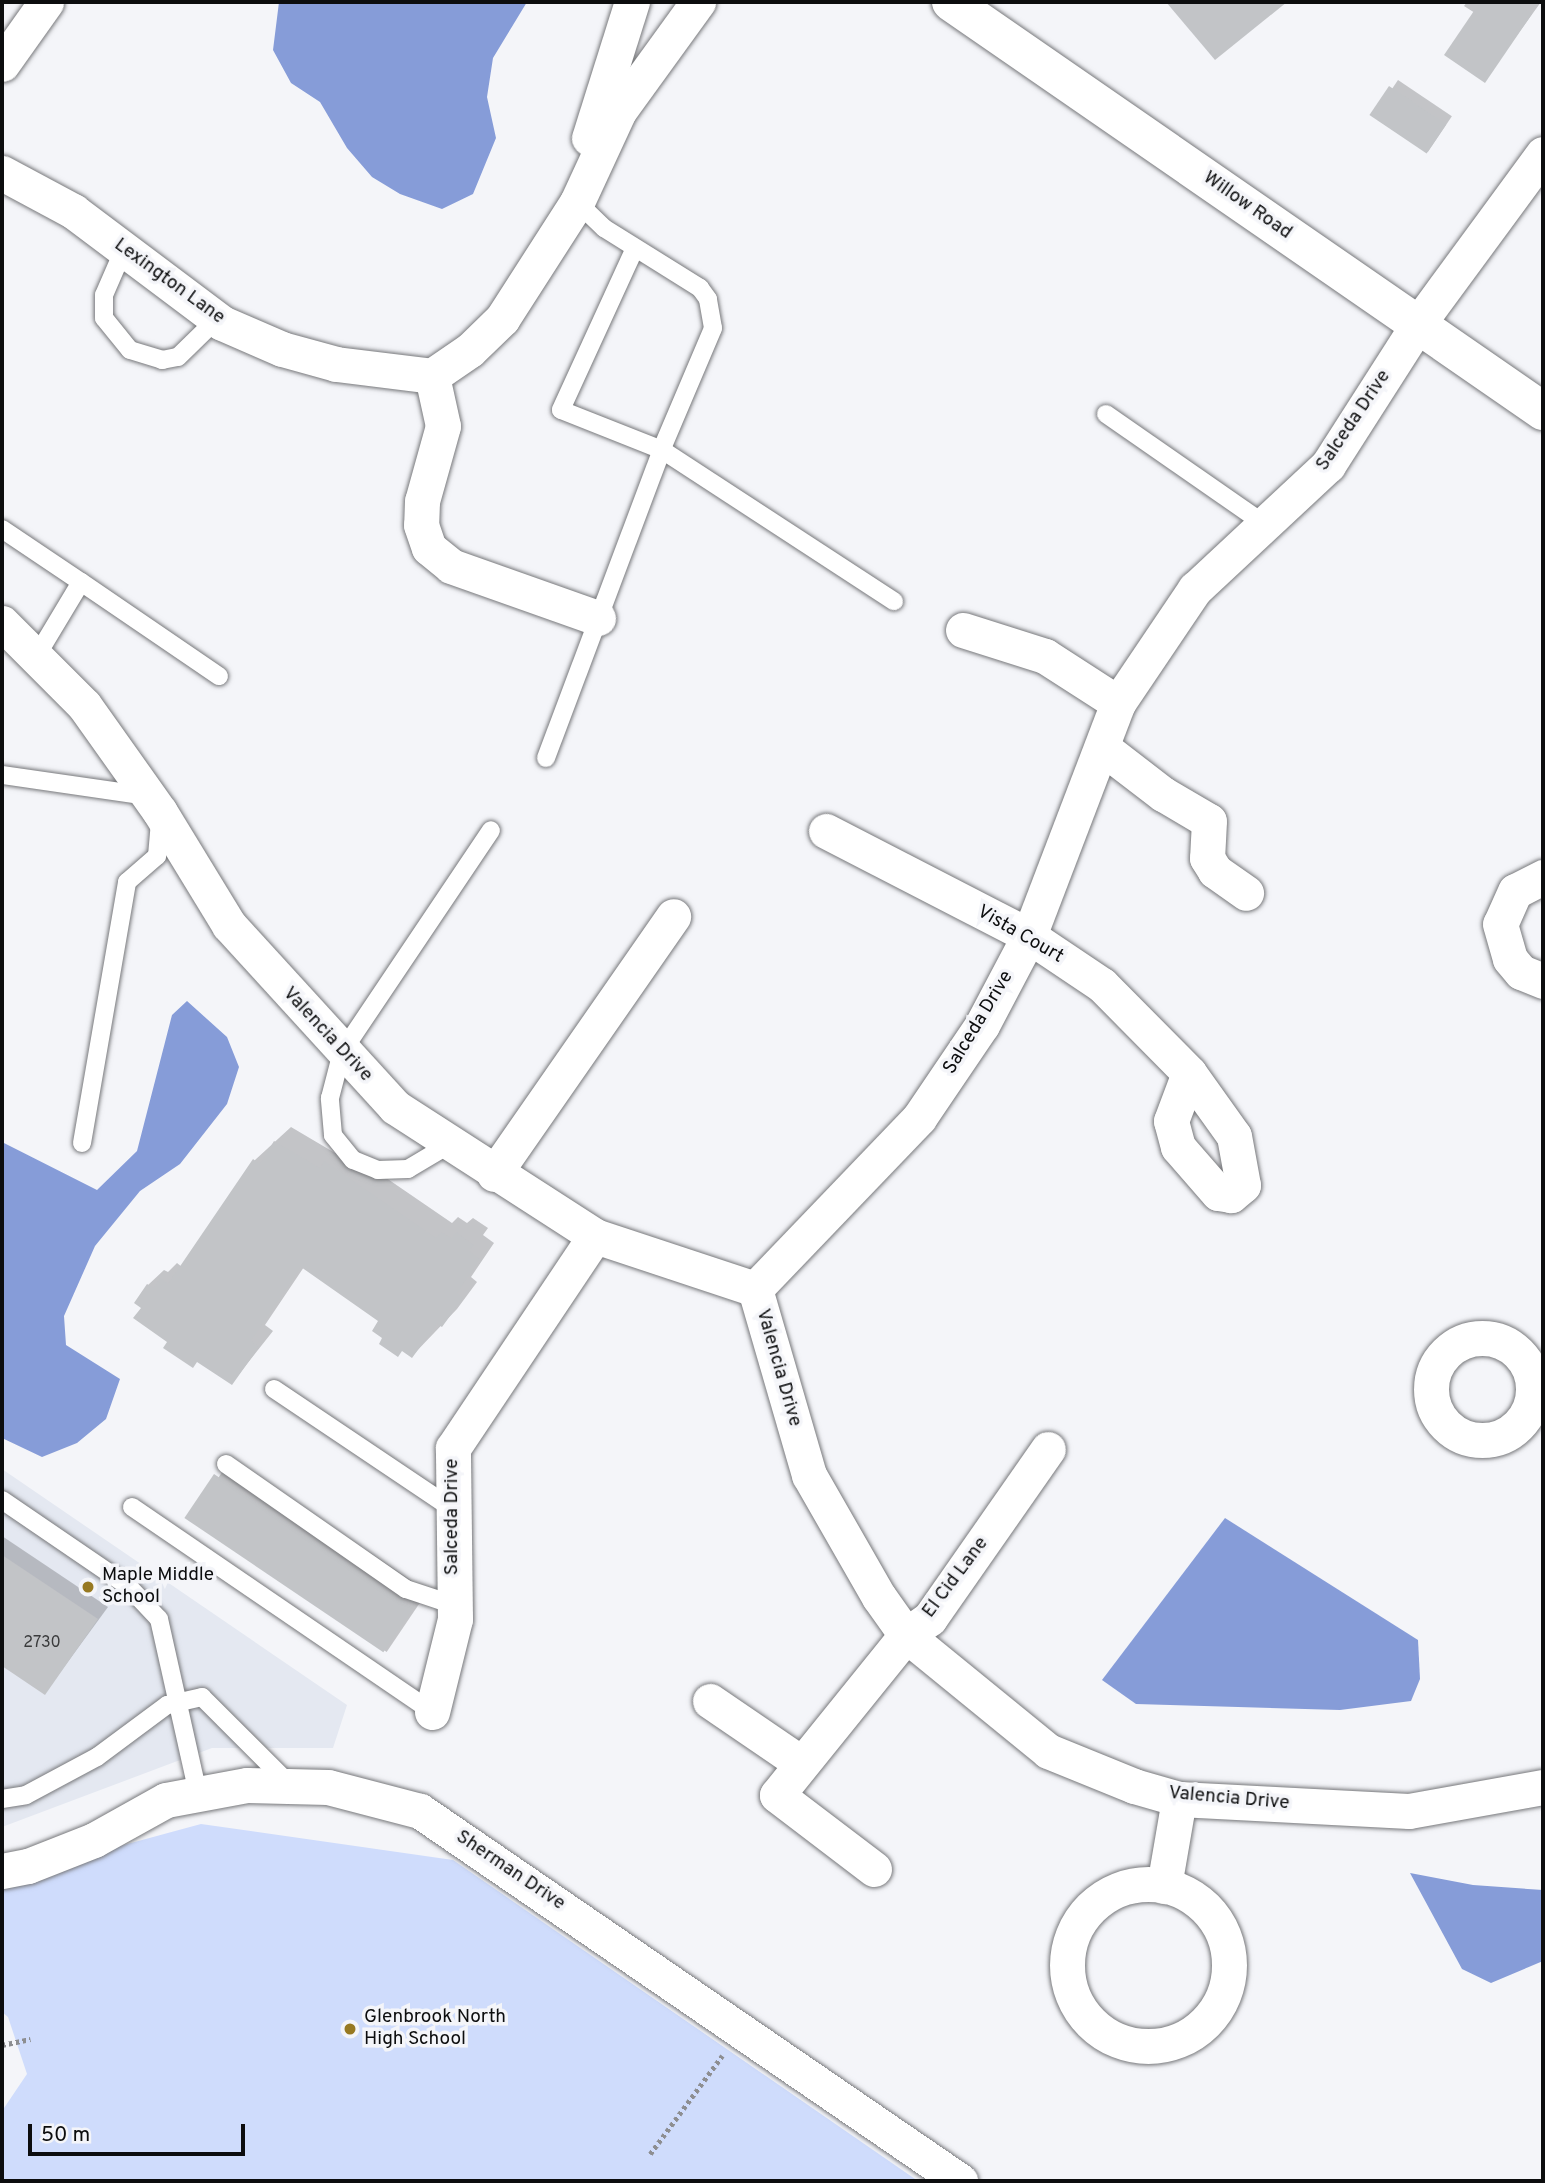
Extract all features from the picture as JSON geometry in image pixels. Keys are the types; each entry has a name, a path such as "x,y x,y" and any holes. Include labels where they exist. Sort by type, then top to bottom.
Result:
{"main road":[{"name":"Willow Road","path":"951,2 1543,411"}],"street":[{"path":"2,64 46,2"},
{"path":"598,618 451,566 429,548 421,525 422,501 443,426 432,376 470,351 502,319 577,202 619,111 698,2"},
{"path":"593,169 588,132 627,15 661,50"},
{"name":"Salceda Drive","path":"755,1289 919,1118 982,1026 1029,936 1118,703 1195,589 1328,465 1418,324 1543,154"},
{"name":"Lexington Lane","path":"2,173 73,211 217,320 282,349 336,364 432,376"},
{"path":"963,630 1045,656 1118,703"},
{"name":"Valencia Drive","path":"3,632 36,657 84,705 155,804 229,925 395,1107 494,1174 595,1236 755,1289 809,1475 906,1635 1048,1751 1134,1786 1179,1799 1409,1811 1543,1787"},
{"path":"1103,748 1163,794 1209,821 1207,858 1215,871 1246,893"},
{"name":"Vista Court","path":"826,831 1029,936 1102,985 1189,1073"},
{"path":"1543,877 1515,891 1500,925 1510,960 1521,972 1543,981"},
{"path":"494,1174 673,916"},
{"name":"Salceda Drive","path":"432,1712 455,1619 451,1508 453,1448 595,1236"},
{"name":"El Cid Lane","path":"874,1869 777,1795 906,1635 930,1618 1048,1449"},
{"path":"709,1701 801,1763"},
{"name":"Sherman Drive","path":"2,1871 29,1866 94,1840 166,1800 247,1785 328,1787 420,1811 960,2181"},
{"path":"1164,1886 1179,1799"},
{"path":"1138,1885 1164,1886 1190,1896 1212,1914 1225,1939 1230,1967 1226,1985 1210,2019 1188,2036 1162,2046 1133,2045 1109,2037 1089,2021 1074,2000 1067,1976 1068,1950 1077,1926 1092,1905 1114,1891 1138,1885"}],"lane":[{"path":"546,758 662,450 713,328 712,312 700,288 604,228 577,202"},
{"path":"635,248 561,410 662,450 894,601"},
{"path":"124,249 104,295 104,318 130,350 162,360 178,357 217,320"},
{"path":"1106,414 1266,525"},
{"path":"2,529 219,676"},
{"path":"36,657 81,582"},
{"path":"2,775 155,804 156,856 127,882 82,1143"},
{"path":"450,1144 408,1169 378,1170 354,1160 333,1135 330,1098 342,1052 491,830"},
{"path":"274,1389 451,1508"},
{"path":"226,1464 406,1589 454,1605"},
{"path":"2,1500 128,1586 159,1619 198,1794"},
{"path":"132,1507 432,1712"},
{"path":"2,1799 26,1795 97,1757 167,1705 202,1697 292,1786"}],"path":[{"path":"650,2154 741,2030"},
{"path":"2,2045 30,2039"}],"shaded area":[{"name":"Maple Middle School","path":"2,1469 347,1705 333,1748 212,1748 2,1827"},
{"name":"Glenbrook North High School","path":"201,1824 453,1860 918,2181 2,2181 2,2111 27,2074 8,2017 2,2012 2,1878"}],"water":[{"path":"279,2 527,2 493,58 487,97 496,138 473,194 442,209 400,194 372,177 347,148 320,102 291,83 273,50"},
{"path":"187,1001 227,1037 239,1067 227,1104 180,1164 140,1191 95,1246 64,1316 66,1345 120,1379 106,1419 77,1443 42,1457 2,1438 2,1142 97,1190 137,1151 172,1015"},
{"path":"1225,1518 1418,1640 1420,1679 1411,1701 1340,1710 1136,1704 1102,1680"},
{"path":"1410,1873 1473,1885 1543,1890 1543,1961 1491,1983 1462,1969"}],"building":[{"path":"1166,2 1287,2 1215,60"},
{"path":"1480,2 1515,2 1532,14 1485,83 1444,55"},
{"path":"1389,86 1446,125 1427,154 1369,115"},
{"path":"274,1141 320,1168 324,1161 436,1238 441,1232 452,1238 456,1232 474,1245 469,1251 480,1259 457,1293 463,1298 442,1327 437,1324 412,1358 402,1351 398,1357 379,1344 382,1338 372,1331 378,1321 301,1267 251,1341 259,1347 232,1385 197,1362 193,1368 163,1348 167,1342 133,1318 141,1308 134,1303 147,1284 154,1288 160,1278 168,1284 253,1159 260,1164"},
{"path":"214,1474 413,1608 383,1652 184,1518"},
{"path":"2,1555 98,1619 45,1695 2,1666"}],"place":[{"name":"Maple Middle School","path":"88,1587"},
{"name":"Glenbrook North High School","path":"350,2029"}]}
